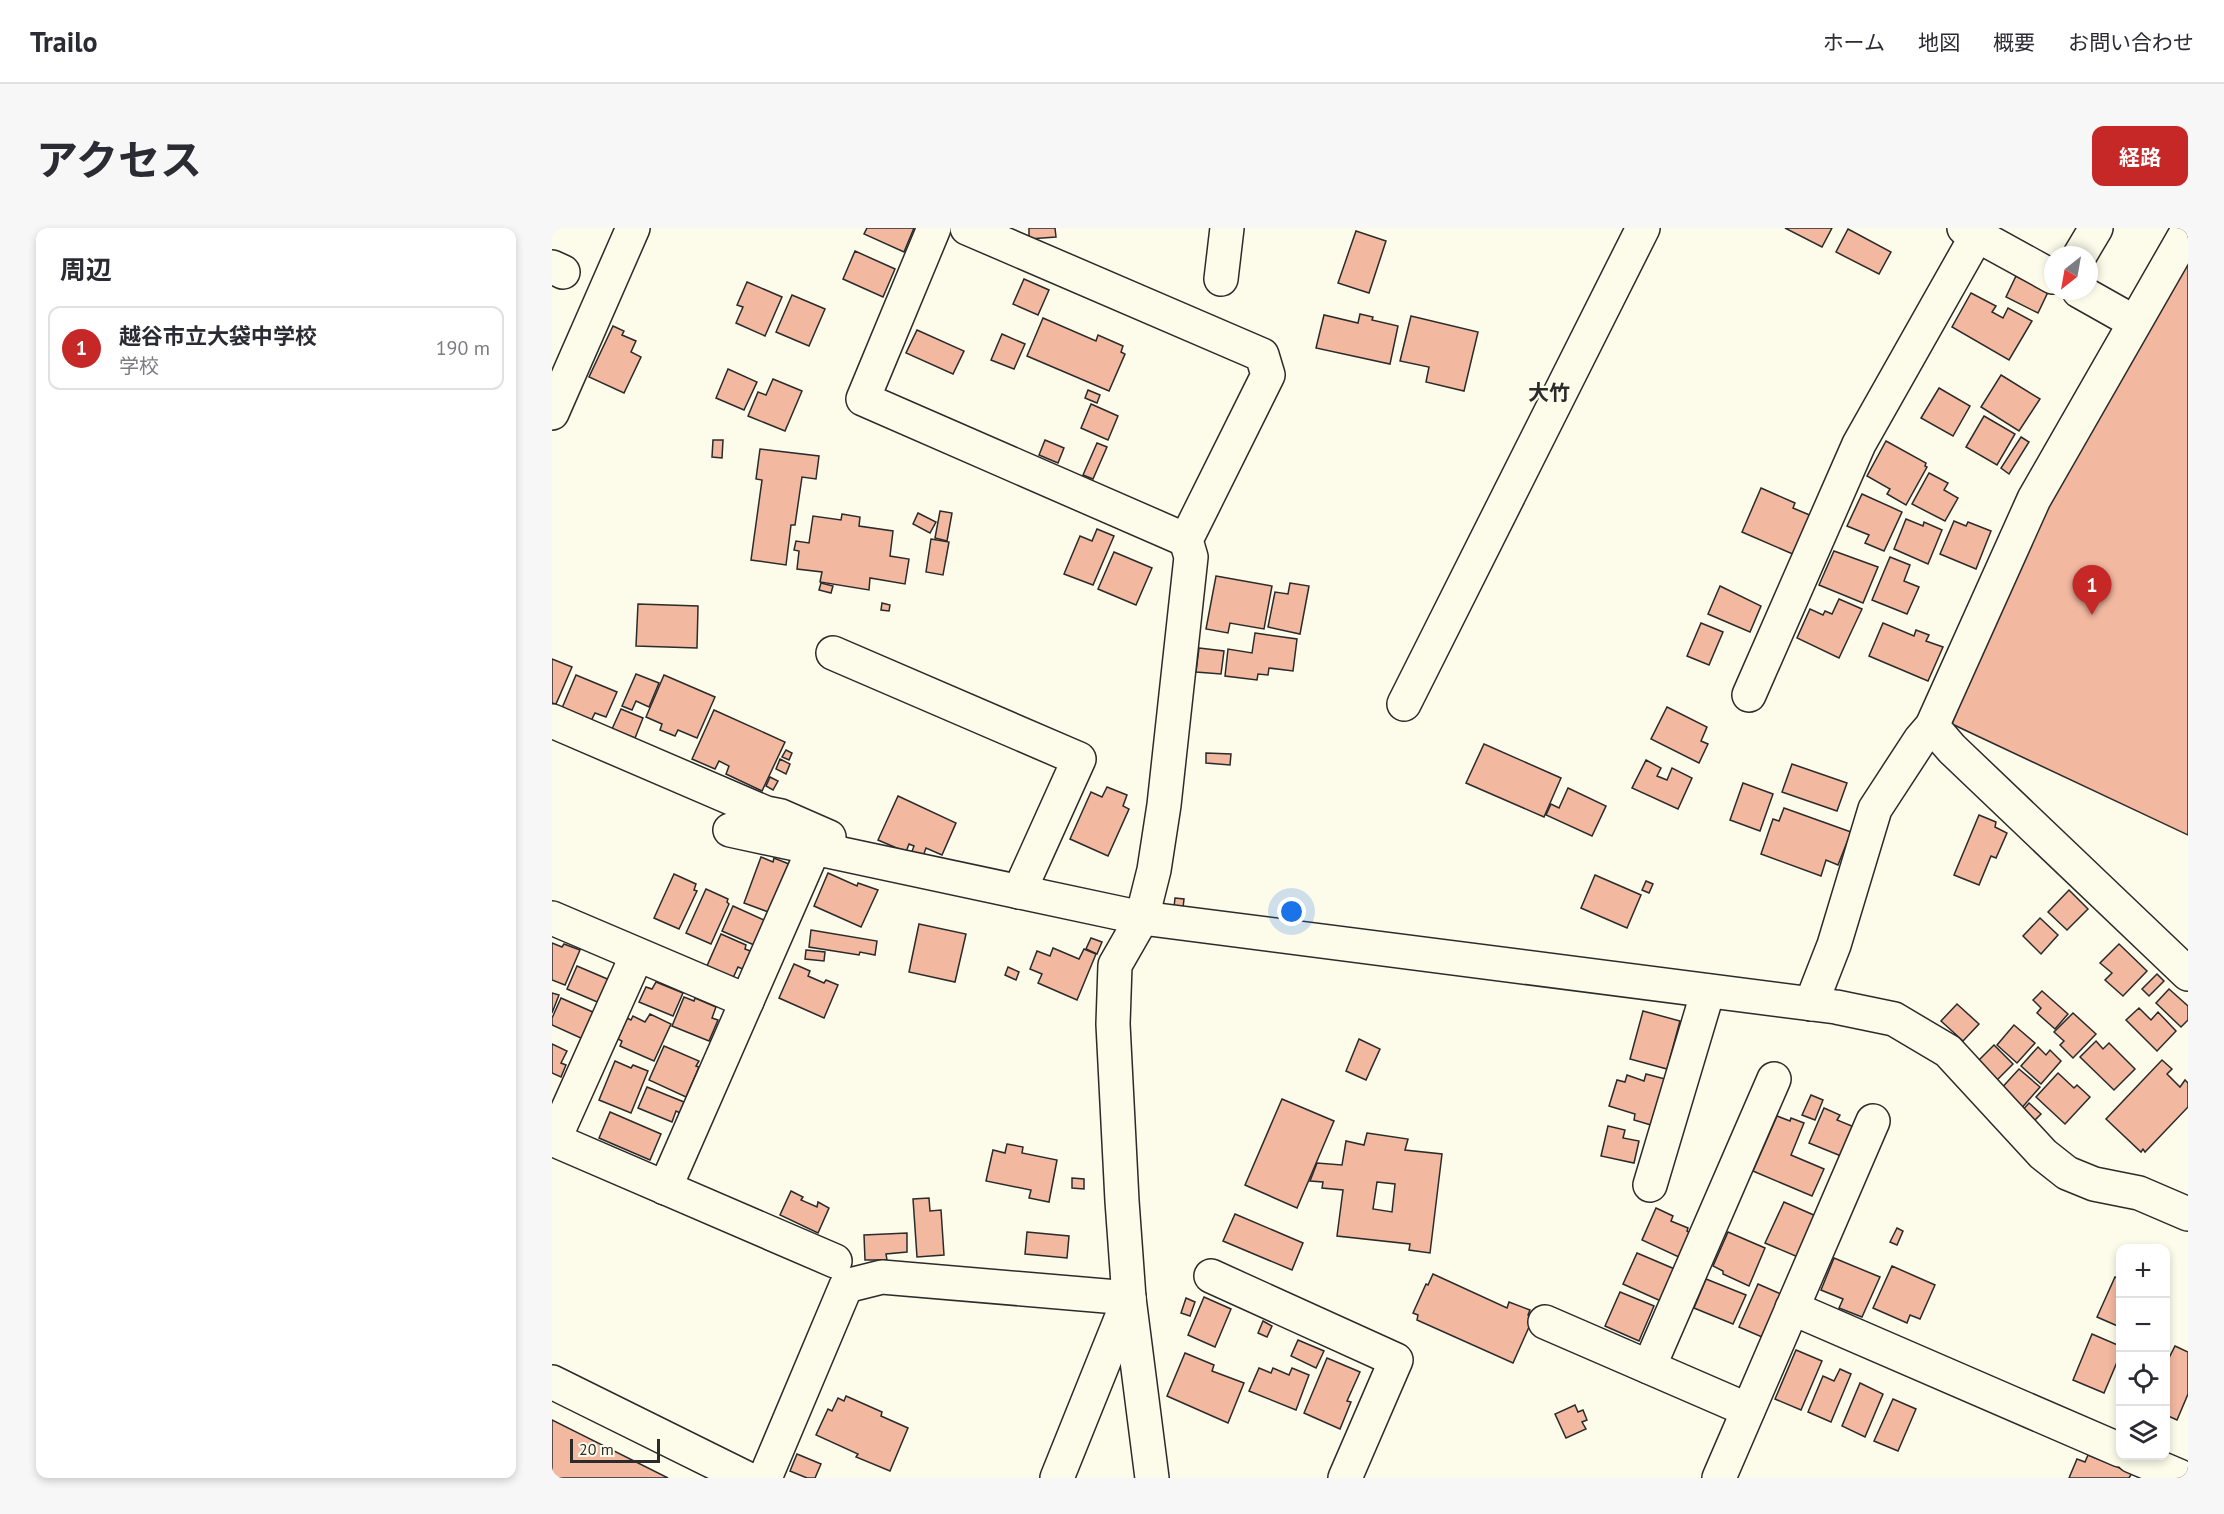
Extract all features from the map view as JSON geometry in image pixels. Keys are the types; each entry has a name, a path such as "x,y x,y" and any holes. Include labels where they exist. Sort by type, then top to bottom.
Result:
{"street":[{"path":"552,413 633,228"},
{"path":"934,228 863,399 1186,540"},
{"path":"967,228 1262,355 1268,375 1186,540 1191,557 1164,805 1154,870 1142,918 1115,965 1113,1024 1122,1201 1130,1298 1152,1478"},
{"path":"1221,279 1227,228"},
{"path":"1404,704 1643,228"},
{"path":"2085,246 2096,228"},
{"path":"1749,695 1859,444 1974,230 2044,272"},
{"path":"1811,1004 1834,945 1875,809 1920,740 1932,726 2034,499 2188,230"},
{"path":"2096,300 2134,321"},
{"path":"833,653 1078,759 1019,892"},
{"path":"552,721 766,813 781,816 885,863"},
{"path":"1932,726 1952,749 2188,974"},
{"path":"730,830 1142,918 1836,1007 1894,1019 1948,1051 2043,1154 2067,1173 2094,1184 2139,1193 2188,1214"},
{"path":"665,1188 814,848"},
{"path":"552,918 747,1001"},
{"path":"637,955 553,1139 836,1262"},
{"path":"1650,1185 1708,991"},
{"path":"1649,1367 1774,1079"},
{"path":"1719,1478 1873,1121"},
{"path":"1211,1276 1396,1360 1345,1478"},
{"path":"765,1478 846,1286 882,1277 1130,1298"},
{"path":"1057,1478 1130,1298"},
{"path":"1792,1308 2116,1448"},
{"path":"1545,1322 1748,1410"},
{"path":"552,1382 746,1478"},
{"path":"2148,1460 2182,1471"}],"building":[{"path":"867,228 914,228 904,252 864,234"},
{"path":"1029,228 1055,228 1056,237 1029,239"},
{"path":"1785,228 1832,228 1822,247"},
{"path":"1848,229 1891,252 1879,274 1836,252"},
{"path":"1356,231 1386,241 1369,293 1338,283"},
{"path":"2188,249 2188,835 1952,724 2039,506"},
{"path":"855,251 895,269 883,297 843,279"},
{"path":"2016,276 2044,290 2044,300 2038,313 2006,297"},
{"path":"1024,279 1049,290 1038,315 1013,304"},
{"path":"747,282 782,297 765,336 736,323 743,307 737,305"},
{"path":"1971,293 1996,306 1992,312 2003,318 2008,308 2032,321 2009,360 1952,327"},
{"path":"792,295 825,309 809,346 776,332"},
{"path":"1360,314 1373,317 1372,320 1398,326 1390,364 1316,348 1324,315 1358,323"},
{"path":"1411,316 1478,332 1464,391 1426,382 1429,367 1400,361"},
{"path":"1043,318 1096,341 1098,335 1123,346 1121,352 1125,354 1109,391 1027,356"},
{"path":"613,326 624,331 622,335 636,341 631,352 641,357 624,393 589,377"},
{"path":"917,330 964,351 953,374 906,353"},
{"path":"1002,334 1025,344 1014,369 991,360"},
{"path":"728,369 757,382 744,410 716,398"},
{"path":"2001,375 2040,399 2019,431 1981,407"},
{"path":"773,379 802,391 785,431 748,416 758,392 766,395"},
{"path":"1939,388 1970,406 1953,436 1921,418"},
{"path":"1088,390 1100,395 1097,403 1085,398"},
{"path":"1091,404 1118,416 1108,440 1081,428"},
{"path":"1984,416 2015,434 1997,465 1966,447"},
{"path":"2021,437 2029,442 2009,474 2001,468"},
{"path":"713,440 723,440 722,458 712,457"},
{"path":"1045,440 1064,448 1058,463 1039,455"},
{"path":"1886,441 1926,463 1927,467 1906,505 1887,494 1890,489 1867,476"},
{"path":"1097,443 1107,447 1093,479 1083,475"},
{"path":"760,449 819,456 816,479 802,477 795,525 791,525 786,565 751,560 762,480 756,479"},
{"path":"1929,473 1948,483 1944,490 1958,498 1945,521 1912,504"},
{"path":"1761,488 1795,503 1793,508 1812,516 1795,555 1742,532"},
{"path":"1862,494 1902,512 1884,551 1865,543 1869,535 1847,526"},
{"path":"940,511 952,513 947,541 935,538"},
{"path":"918,513 936,522 930,533 913,524"},
{"path":"842,514 860,517 859,526 893,531 890,556 909,559 905,584 870,578 869,590 820,582 822,572 797,569 799,551 794,550 796,541 809,543 813,516 841,520"},
{"path":"1906,519 1923,526 1924,522 1942,530 1928,564 1894,549"},
{"path":"1954,521 1966,526 1968,522 1991,531 1976,569 1940,554"},
{"path":"1097,529 1114,536 1093,585 1064,574 1080,536 1092,541"},
{"path":"931,539 949,542 943,575 926,572"},
{"path":"1834,551 1878,567 1863,603 1819,585"},
{"path":"1114,552 1152,568 1136,605 1098,589"},
{"path":"1890,557 1910,565 1904,581 1919,587 1907,614 1872,600"},
{"path":"1216,576 1272,586 1264,629 1230,623 1228,633 1206,629"},
{"path":"821,583 833,586 831,593 819,590"},
{"path":"1290,583 1309,586 1300,634 1268,627 1275,592 1288,594"},
{"path":"1720,586 1761,606 1750,632 1708,614"},
{"path":"1839,599 1862,609 1839,658 1797,638 1810,609 1823,615 1825,611 1832,614"},
{"path":"882,603 890,605 889,611 881,610"},
{"path":"638,604 698,606 697,648 636,646"},
{"path":"1701,623 1723,632 1709,665 1687,656"},
{"path":"1883,623 1914,636 1916,630 1929,635 1926,641 1943,647 1928,681 1869,656"},
{"path":"1255,633 1297,639 1293,671 1269,668 1268,675 1258,674 1257,680 1225,676 1228,649 1252,653"},
{"path":"1199,648 1224,651 1221,674 1196,672"},
{"path":"552,659 572,667 556,704 552,703"},
{"path":"636,674 659,683 649,707 636,701 632,710 622,706"},
{"path":"576,675 617,692 606,717 595,713 591,721 562,708"},
{"path":"664,675 715,697 697,738 678,730 675,736 660,730 662,724 646,717"},
{"path":"1667,707 1707,727 1701,741 1708,744 1699,763 1651,739"},
{"path":"621,709 643,718 635,738 612,729"},
{"path":"714,710 785,742 762,791 726,774 729,766 719,761 715,769 692,759"},
{"path":"1484,744 1561,778 1544,817 1466,783"},
{"path":"786,750 792,753 789,760 782,757"},
{"path":"1206,753 1231,754 1230,765 1206,763"},
{"path":"780,759 790,764 786,774 776,769"},
{"path":"1646,760 1661,768 1657,776 1667,780 1672,768 1692,778 1678,809 1632,788"},
{"path":"1792,764 1847,783 1837,811 1782,792"},
{"path":"770,777 778,781 773,790 766,786"},
{"path":"1743,783 1773,794 1760,831 1730,820"},
{"path":"1107,787 1127,795 1123,806 1129,809 1108,856 1070,839 1091,792 1102,797"},
{"path":"1568,788 1606,806 1592,836 1546,815 1551,804 1559,808"},
{"path":"898,796 956,823 942,855 926,848 922,859 911,854 914,846 909,844 906,852 878,840"},
{"path":"1784,808 1851,832 1838,865 1826,860 1821,876 1761,854 1773,819 1779,821"},
{"path":"1979,815 1996,822 1995,827 2007,833 1996,858 1991,856 1979,885 1954,875"},
{"path":"761,857 773,862 774,858 789,864 771,913 744,903"},
{"path":"828,873 857,886 858,883 878,890 861,927 814,906"},
{"path":"674,874 696,884 694,890 697,891 679,929 654,918"},
{"path":"1595,875 1641,895 1627,928 1581,908"},
{"path":"1646,881 1653,884 1649,893 1642,890"},
{"path":"706,889 728,899 729,904 711,944 686,933"},
{"path":"2069,890 2088,909 2067,930 2048,912"},
{"path":"1175,898 1184,899 1183,908 1174,907"},
{"path":"733,906 764,920 754,945 722,931"},
{"path":"2040,918 2058,935 2041,954 2023,936"},
{"path":"919,924 966,934 955,982 909,972"},
{"path":"811,930 877,941 875,955 860,952 859,955 809,947"},
{"path":"721,934 746,945 745,949 753,952 745,970 738,967 733,978 707,966"},
{"path":"1091,938 1102,942 1097,954 1086,949"},
{"path":"552,943 562,947 564,944 580,950 565,985 552,980"},
{"path":"2119,944 2147,971 2123,996 2105,980 2112,973 2100,963"},
{"path":"1053,948 1079,959 1084,949 1096,954 1077,1000 1038,983 1042,974 1030,969 1037,951 1050,956"},
{"path":"806,950 825,952 824,961 805,959"},
{"path":"794,964 810,971 808,976 824,983 826,980 838,985 824,1018 779,998"},
{"path":"577,966 612,981 602,1004 567,989"},
{"path":"1008,967 1019,972 1016,980 1005,975"},
{"path":"2157,974 2164,981 2149,996 2142,989"},
{"path":"656,982 683,993 673,1016 639,1002 646,987 652,989"},
{"path":"2169,989 2188,1006 2188,1020 2181,1027 2156,1003"},
{"path":"2042,991 2068,1014 2055,1029 2037,1013 2041,1008 2033,1000"},
{"path":"552,993 559,995 552,1013"},
{"path":"684,997 694,1001 695,998 716,1007 712,1018 718,1020 709,1041 672,1026"},
{"path":"561,998 595,1013 583,1039 552,1025 552,1018"},
{"path":"1957,1004 1979,1024 1963,1041 1941,1021"},
{"path":"2139,1008 2151,1020 2158,1012 2176,1031 2157,1051 2126,1020"},
{"path":"1643,1011 1680,1021 1667,1069 1630,1059"},
{"path":"2073,1013 2096,1034 2073,1058 2060,1045 2064,1041 2054,1032"},
{"path":"650,1014 671,1024 654,1061 620,1046 622,1041 618,1039 627,1018 631,1020 633,1016 645,1022"},
{"path":"2014,1025 2035,1043 2017,1063 1997,1045"},
{"path":"1359,1039 1380,1049 1366,1080 1346,1071"},
{"path":"2096,1041 2103,1049 2109,1043 2135,1069 2114,1090 2080,1057"},
{"path":"552,1044 567,1051 561,1063 566,1065 561,1077 552,1073"},
{"path":"1994,1045 2013,1064 1996,1081 1977,1062"},
{"path":"664,1046 699,1061 696,1066 699,1067 686,1097 649,1080"},
{"path":"2038,1047 2046,1055 2050,1050 2061,1061 2041,1084 2021,1066"},
{"path":"2162,1060 2172,1069 2167,1074 2180,1087 2185,1080 2188,1083 2188,1107 2145,1152 2143,1149 2141,1152 2106,1119"},
{"path":"615,1061 631,1068 633,1065 648,1071 631,1113 599,1100"},
{"path":"2019,1069 2040,1087 2019,1111 1998,1092"},
{"path":"2058,1073 2074,1088 2077,1085 2090,1097 2065,1124 2036,1097"},
{"path":"1646,1074 1665,1079 1651,1125 1634,1120 1635,1114 1609,1106 1617,1080 1625,1082 1627,1075 1644,1081"},
{"path":"647,1087 684,1102 680,1113 676,1111 672,1122 638,1108"},
{"path":"1811,1095 1823,1100 1815,1120 1802,1115"},
{"path":"1282,1099 1334,1121 1297,1208 1245,1185"},
{"path":"2029,1103 2041,1114 2030,1125 2019,1114"},
{"path":"1824,1108 1840,1115 1837,1120 1854,1127 1841,1156 1809,1143"},
{"path":"610,1112 661,1134 650,1160 599,1138"},
{"path":"1777,1116 1804,1123 1791,1155 1824,1169 1812,1196 1753,1171"},
{"path":"1608,1126 1625,1130 1623,1138 1639,1141 1634,1163 1601,1156"},
{"path":"1367,1133 1408,1139 1405,1150 1442,1154 1430,1253 1409,1250 1410,1244 1337,1236 1343,1190 1322,1188 1323,1182 1310,1181 1317,1163 1342,1165 1346,1141 1364,1145","holes":["1377,1182 1395,1184 1392,1212 1373,1209"]},
{"path":"1007,1144 1023,1147 1022,1153 1057,1160 1049,1202 1029,1198 1031,1190 986,1181 993,1150 1005,1153"},
{"path":"1072,1178 1084,1179 1084,1189 1072,1188"},
{"path":"791,1191 803,1197 801,1200 817,1207 818,1202 829,1208 818,1233 780,1215"},
{"path":"929,1198 930,1211 941,1210 944,1255 917,1257 913,1199"},
{"path":"1784,1202 1816,1216 1798,1257 1765,1243"},
{"path":"1656,1208 1673,1216 1671,1221 1688,1228 1687,1231 1691,1233 1681,1258 1642,1240"},
{"path":"1235,1214 1303,1243 1292,1270 1223,1241"},
{"path":"1897,1228 1903,1231 1897,1245 1890,1242"},
{"path":"1027,1232 1069,1236 1067,1258 1025,1254"},
{"path":"1728,1232 1765,1248 1749,1286 1723,1274 1723,1271 1713,1266"},
{"path":"907,1233 907,1252 886,1254 887,1260 865,1260 864,1235"},
{"path":"1637,1253 1677,1270 1663,1302 1623,1284"},
{"path":"1834,1258 1880,1277 1862,1317 1839,1308 1843,1299 1821,1290"},
{"path":"1892,1266 1935,1285 1920,1319 1910,1315 1907,1323 1873,1308"},
{"path":"1433,1274 1507,1308 1509,1302 1530,1310 1528,1315 1533,1318 1513,1363 1417,1320 1418,1315 1413,1313"},
{"path":"2115,1277 2116,1277 2116,1325 2097,1317"},
{"path":"1706,1279 1746,1295 1733,1324 1694,1308"},
{"path":"1758,1284 1781,1294 1762,1337 1739,1327"},
{"path":"1620,1292 1654,1306 1639,1341 1605,1326"},
{"path":"1204,1297 1231,1309 1215,1347 1188,1335"},
{"path":"1186,1298 1195,1302 1190,1316 1181,1313"},
{"path":"1263,1321 1272,1326 1267,1337 1258,1333"},
{"path":"2092,1334 2116,1344 2116,1364 2104,1393 2073,1380"},
{"path":"1298,1340 1324,1351 1316,1368 1291,1356"},
{"path":"2175,1346 2188,1352 2188,1394 2177,1420 2170,1417 2170,1356"},
{"path":"1796,1350 1822,1361 1801,1410 1775,1399"},
{"path":"1185,1353 1214,1365 1212,1371 1244,1383 1228,1423 1167,1396"},
{"path":"1327,1358 1360,1372 1347,1401 1351,1402 1340,1429 1304,1413"},
{"path":"1259,1368 1271,1373 1273,1368 1289,1375 1292,1368 1309,1375 1296,1410 1249,1391"},
{"path":"1840,1369 1851,1374 1831,1422 1808,1412 1823,1376 1834,1381"},
{"path":"1860,1383 1883,1394 1865,1437 1842,1426"},
{"path":"846,1396 882,1412 881,1416 908,1428 890,1471 856,1457 858,1454 816,1435 828,1409 832,1411 838,1398 844,1401"},
{"path":"1893,1399 1916,1409 1898,1451 1874,1441"},
{"path":"1575,1405 1578,1412 1583,1410 1587,1420 1582,1422 1586,1429 1566,1438 1555,1414"},
{"path":"552,1420 668,1478 552,1478"},
{"path":"797,1454 821,1464 815,1478 807,1478 790,1471"},
{"path":"2088,1455 2132,1473 2129,1478 2069,1478 2077,1459 2085,1462"}],"place":[{"name":"越谷市立大袋中学校","path":"2092,615"}],"district":[{"name":"大竹","path":"1549,392"}]}
